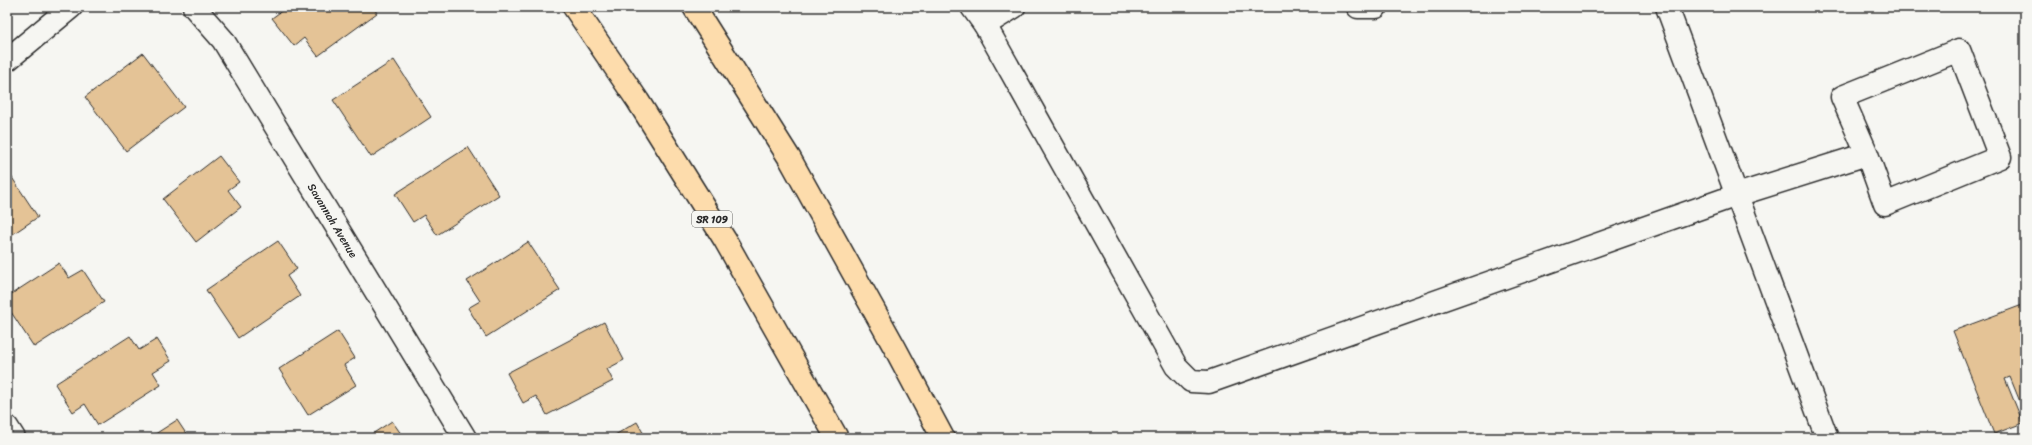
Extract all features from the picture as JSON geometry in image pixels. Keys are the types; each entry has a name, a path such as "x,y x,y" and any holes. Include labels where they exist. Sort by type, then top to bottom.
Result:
{"highway":[{"name":"SR 109","path":"574,7 638,101 725,240 837,438"},
{"path":"694,7 790,159 943,438"}],"street":[{"path":"7,60 71,7"},
{"name":"Savannah Avenue","path":"194,7 223,40 465,438"},
{"path":"972,7 985,25 1176,366 1191,381 1209,382 1737,195 1867,154"},
{"path":"985,25 1014,7"},
{"path":"1358,7 1376,7"},
{"path":"1667,7 1827,438"},
{"path":"1959,50 2000,157 1885,204 1867,154 1842,97 1959,50"},
{"path":"7,427 14,438"}],"building":[{"path":"287,7 373,7 377,13 318,56 304,38 294,46 272,18"},
{"path":"143,53 184,107 126,151 85,97"},
{"path":"394,60 431,117 371,157 333,100"},
{"path":"468,147 499,195 437,235 424,215 413,222 395,194"},
{"path":"219,156 239,182 228,190 241,207 196,242 163,199"},
{"path":"7,170 38,217 7,238"},
{"path":"278,241 297,269 287,276 300,296 238,338 206,290"},
{"path":"528,242 560,290 486,337 468,308 480,301 467,281"},
{"path":"59,263 69,278 83,270 104,302 34,347 7,306 7,297"},
{"path":"2025,304 2025,414 2010,377 2005,379 2023,423 1994,434 1953,331"},
{"path":"604,322 624,360 607,369 613,381 547,415 536,396 523,403 507,373"},
{"path":"338,331 355,358 344,365 356,385 308,415 279,369"},
{"path":"130,336 139,350 157,339 171,361 153,372 161,385 98,425 85,404 73,412 55,384"},
{"path":"177,420 189,438 149,438"},
{"path":"392,421 404,438 366,438"},
{"path":"637,422 646,438 610,438"}]}
